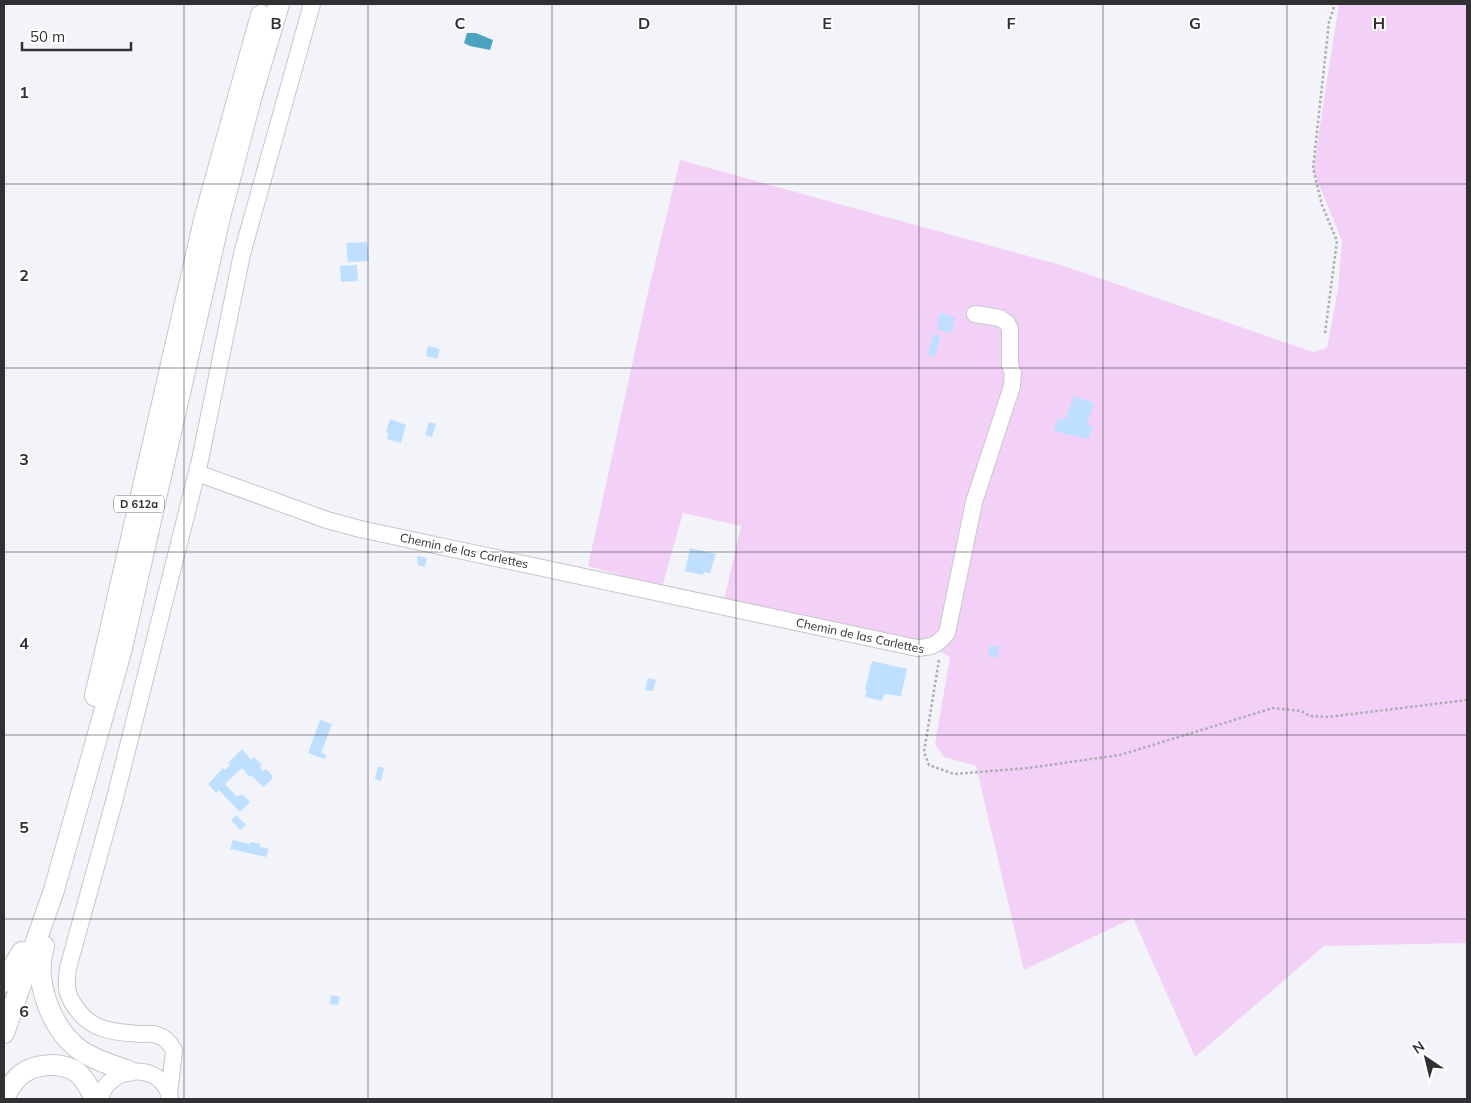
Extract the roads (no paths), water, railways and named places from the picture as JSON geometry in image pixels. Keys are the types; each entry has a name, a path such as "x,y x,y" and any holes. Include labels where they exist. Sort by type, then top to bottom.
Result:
{"main road":[{"name":"D 612a","path":"4,1002 22,952 78,769 204,216 264,4"},
{"name":"D 612a","path":"4,1033 54,890 121,652 220,217 252,95 279,4"},
{"path":"121,652 114,705 62,896 42,952 40,970 43,991 53,1016 64,1034 79,1049 101,1062 129,1071"},
{"path":"4,982 22,952"},
{"path":"4,1097 10,1086 22,1074 35,1068 50,1065 64,1067 78,1074 90,1088 96,1099"}],"street":[{"path":"169,1096 174,1050 168,1041 158,1035 116,1032 98,1028 82,1017 71,1001 66,986 68,968 115,798 197,473 242,254 312,4"},
{"name":"Chemin de las Carlettes","path":"197,473 327,520 360,529 802,623 930,647 938,643 947,633 974,502 1012,386 1010,329 1007,323 1000,318 975,314"},
{"path":"156,1077 174,1061"},
{"path":"100,1099 112,1079 129,1071 148,1073 156,1077 163,1084 169,1096"}],"water":[{"path":"467,33 476,33 493,40 490,50 464,43"}]}
